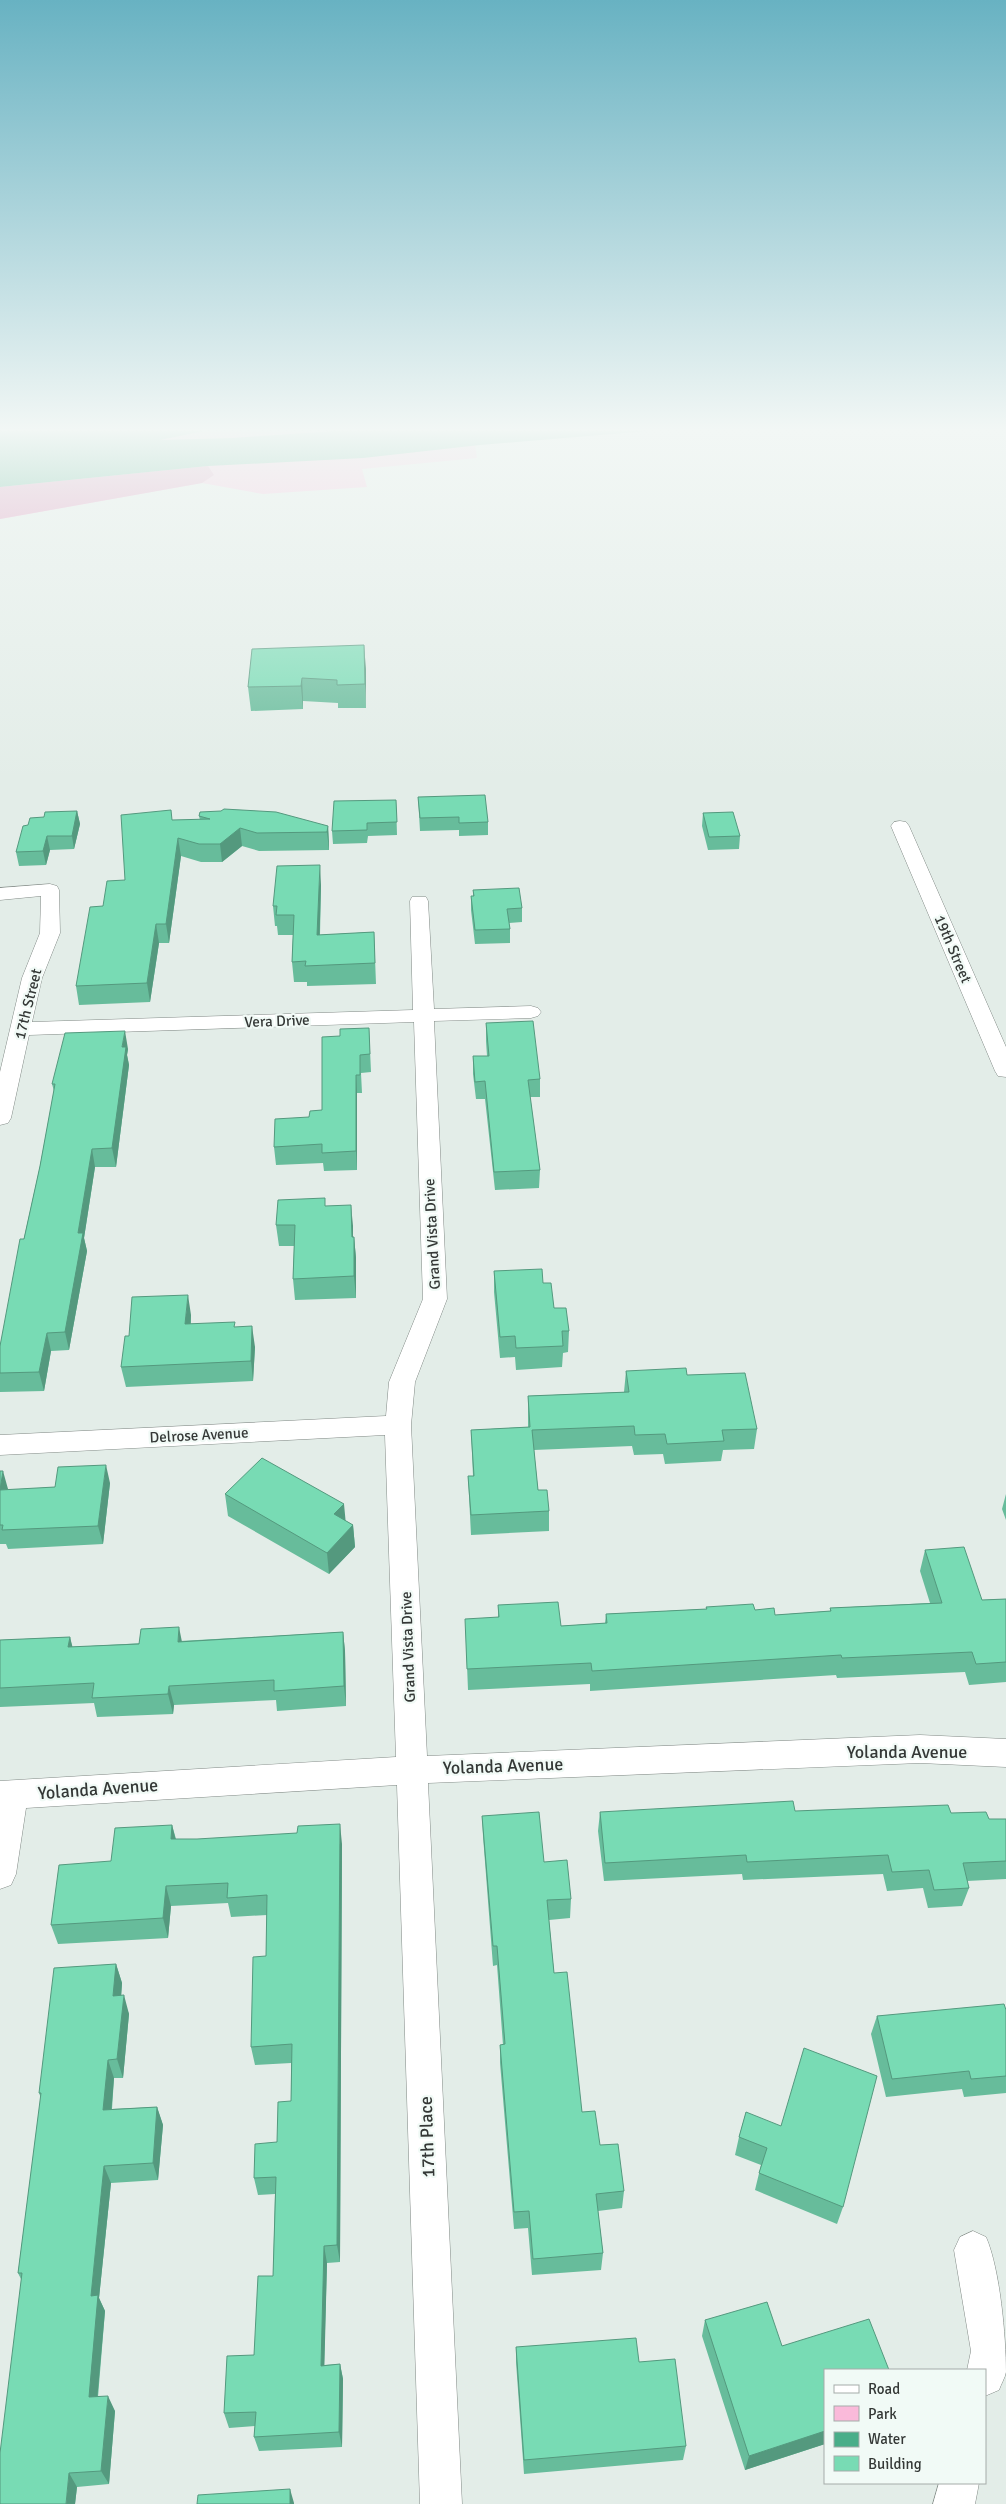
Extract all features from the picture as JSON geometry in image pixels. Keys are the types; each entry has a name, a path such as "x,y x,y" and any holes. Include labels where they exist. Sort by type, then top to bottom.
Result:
{"street":[{"name":"19th Street","path":"900,826 1006,1071"},
{"name":"17th Street","path":"0,894 50,890 50,933 32,978 22,1029 0,1118"},
{"name":"Grand Vista Drive","path":"413,1770 398,1424 402,1382 435,1299 419,901"},
{"name":"Vera Drive","path":"22,1029 531,1012"},
{"name":"Delrose Avenue","path":"0,1445 398,1424"},
{"name":"Yolanda Avenue","path":"6,1795 413,1770 920,1749 1006,1753"},
{"name":"17th Place","path":"413,1770 441,2504"},
{"path":"0,1874 6,1795"},
{"path":"973,2250 991,2351 986,2372"},
{"path":"954,2504 959,2484"}],"building":[{"path":"364,645 365,684 337,685 337,680 302,678 301,686 248,687 252,649"},
{"path":"485,795 488,822 459,823 459,817 420,818 418,797"},
{"path":"396,800 397,822 367,823 367,830 332,831 334,801"},
{"path":"224,809 276,812 328,826 327,832 257,833 240,828 220,844 199,844 178,838 166,924 156,924 147,983 76,986 90,907 103,906 107,881 125,880 121,815 171,810 172,820 210,819 199,816 200,812 221,811"},
{"path":"77,811 72,836 47,836 43,851 16,852 23,826 28,825 30,818 44,817 45,812"},
{"path":"733,812 740,836 709,837 703,813"},
{"path":"320,865 317,935 374,932 375,963 305,966 306,961 292,962 294,915 276,915 277,906 273,906 277,866"},
{"path":"519,888 522,908 507,909 510,929 475,930 471,896 474,896 473,890"},
{"path":"533,1021 540,1079 528,1080 540,1170 494,1172 485,1081 475,1082 473,1056 489,1056 486,1023"},
{"path":"369,1028 370,1054 360,1055 360,1075 356,1075 356,1151 322,1153 322,1144 274,1147 275,1119 309,1117 310,1111 322,1110 322,1037 340,1036 340,1029"},
{"path":"125,1031 122,1047 126,1047 112,1148 92,1149 78,1233 83,1233 65,1332 47,1333 39,1372 0,1373 0,1346 20,1239 24,1239 40,1166 55,1084 52,1084 65,1033"},
{"path":"325,1198 325,1206 351,1205 352,1237 354,1237 354,1276 293,1279 295,1225 276,1225 278,1200"},
{"path":"542,1269 543,1283 551,1283 554,1308 566,1308 569,1331 562,1331 563,1346 516,1348 515,1336 500,1337 494,1271"},
{"path":"188,1295 185,1324 235,1322 234,1327 252,1326 251,1361 121,1367 125,1336 129,1336 132,1297"},
{"path":"686,1368 687,1375 745,1373 757,1429 722,1430 724,1441 667,1444 665,1434 635,1435 634,1426 532,1430 538,1490 547,1490 549,1511 471,1515 468,1476 474,1476 471,1430 530,1427 528,1396 629,1392 626,1371"},
{"path":"262,1458 344,1504 334,1514 353,1525 327,1553 225,1494"},
{"path":"106,1465 98,1526 2,1530 3,1525 0,1525 0,1490 55,1487 58,1467"},
{"path":"0,1471 3,1471 0,1490"},
{"path":"964,1547 982,1600 1006,1599 1006,1662 976,1664 972,1652 842,1658 841,1655 592,1671 591,1663 467,1669 465,1619 499,1617 498,1605 558,1602 561,1626 607,1623 606,1614 707,1609 706,1607 753,1604 755,1610 774,1608 775,1615 831,1611 830,1608 942,1603 925,1550"},
{"path":"179,1627 178,1642 343,1632 344,1686 274,1691 274,1680 169,1686 168,1694 92,1698 94,1683 0,1688 0,1640 70,1637 68,1647 139,1644 141,1629"},
{"path":"793,1801 795,1811 948,1805 951,1813 986,1812 989,1819 1006,1819 1006,1861 963,1863 969,1888 934,1890 929,1870 892,1872 888,1855 747,1862 746,1855 605,1863 600,1812"},
{"path":"539,1812 544,1862 567,1860 571,1899 547,1900 554,1973 567,1972 582,2112 595,2111 600,2145 618,2144 624,2191 596,2194 603,2253 533,2259 529,2211 514,2212 500,2045 505,2044 497,1946 493,1946 482,1816"},
{"path":"340,1824 337,2245 324,2246 321,2366 340,2364 339,2432 254,2437 256,2412 224,2413 227,2356 254,2355 258,2276 273,2276 276,2177 254,2178 255,2144 277,2142 278,2102 291,2101 292,2044 251,2047 253,1957 266,1956 267,1895 227,1898 228,1883 166,1886 163,1918 51,1925 59,1865 111,1861 115,1828 172,1825 171,1839 197,1839 297,1833 298,1826"},
{"path":"116,1964 113,1996 124,1995 117,2059 108,2060 103,2110 157,2107 153,2163 104,2166 91,2296 98,2295 89,2397 108,2396 101,2471 69,2473 66,2504 0,2504 0,2453 22,2273 18,2273 41,2093 39,2093 54,1968"},
{"path":"1004,2004 1006,2010 1006,2076 971,2079 969,2071 892,2079 877,2016"},
{"path":"804,2048 877,2076 843,2207 759,2173 767,2148 739,2137 746,2112 781,2126"},
{"path":"767,2302 782,2346 869,2319 889,2369 824,2369 824,2431 749,2456 705,2320"},
{"path":"636,2338 639,2362 675,2359 686,2446 524,2460 516,2347"},
{"path":"290,2489 290,2504 197,2504 198,2495"}]}
